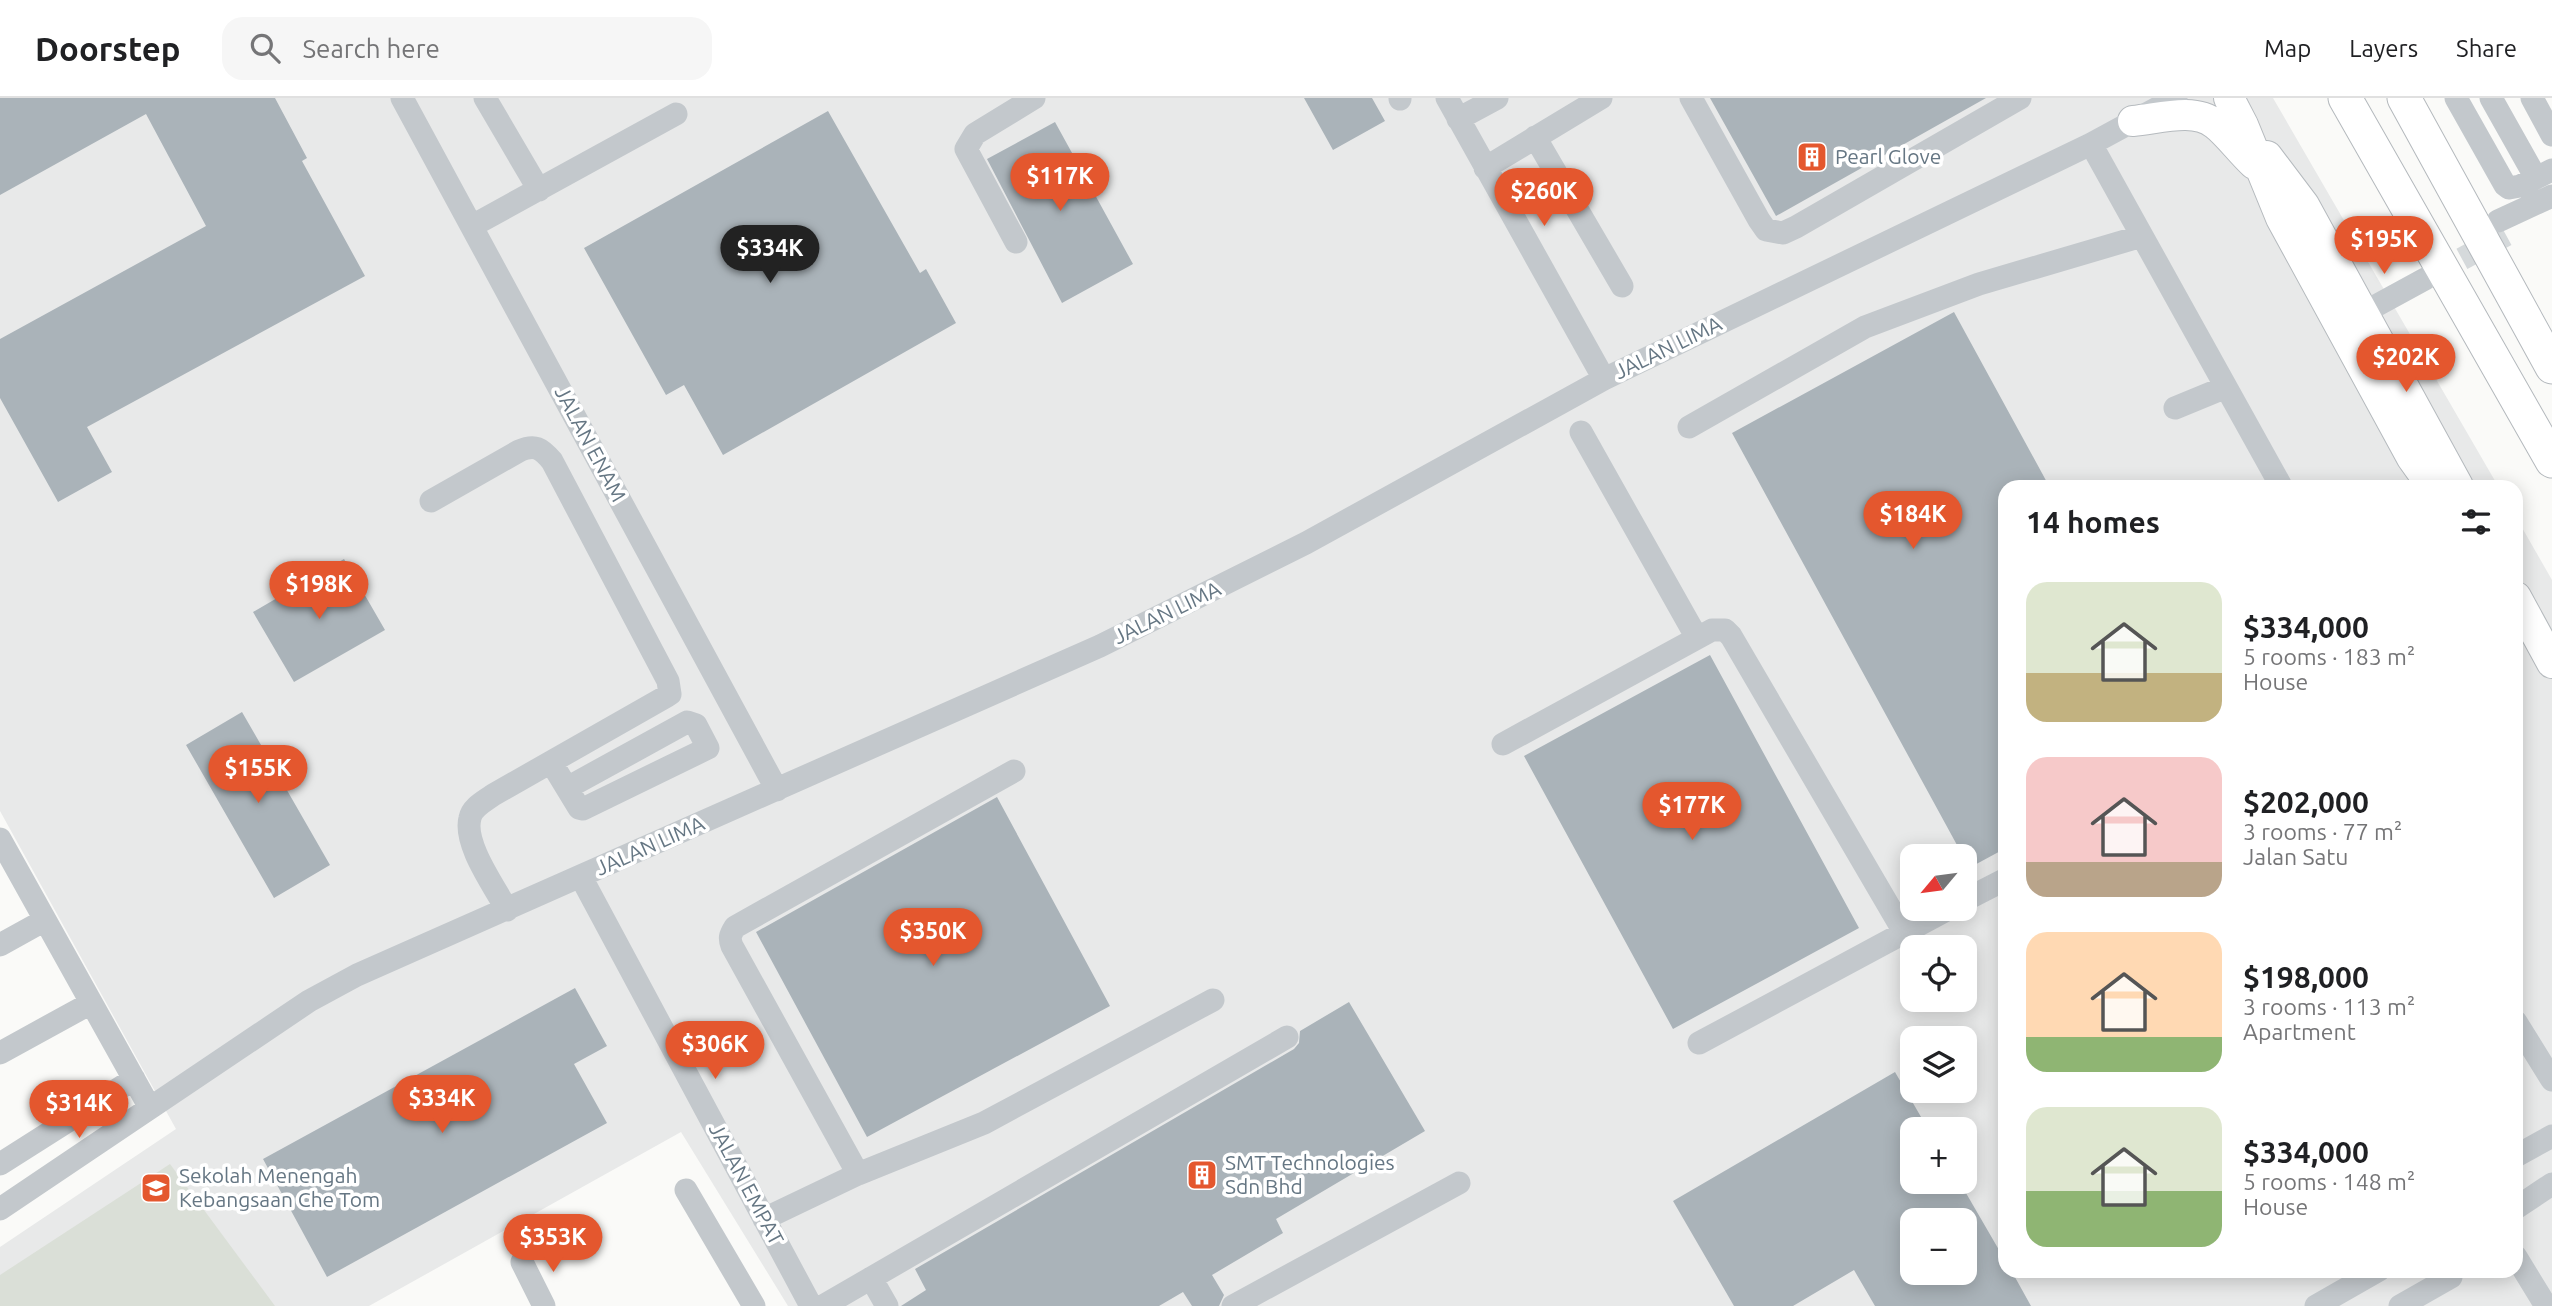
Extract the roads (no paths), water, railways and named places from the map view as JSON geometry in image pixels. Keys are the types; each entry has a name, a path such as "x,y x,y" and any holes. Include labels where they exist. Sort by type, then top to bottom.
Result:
{"highway":[{"path":"2345,98 2552,461"},
{"path":"2362,98 2370,113 2388,174"},
{"path":"2404,98 2552,368"}],"main road":[{"path":"2133,121 2155,98"},
{"path":"2229,98 2243,125 2281,218 2348,312 2454,480"},
{"path":"2133,121 2189,115 2203,117 2216,124 2262,172"},
{"path":"2243,125 2304,205 2412,458 2428,480"},
{"path":"2523,610 2552,663 2523,621"}],"street":[{"name":"JALAN ENAM","path":"402,98 777,790"},
{"path":"485,98 539,190"},
{"path":"1016,242 966,149 975,134 1034,98"},
{"path":"1447,98 1604,379"},
{"path":"1458,119 1497,98"},
{"path":"1485,167 1601,98"},
{"path":"1690,98 1759,220 1766,230 1783,233 2020,98"},
{"name":"JALAN LIMA","path":"0,1209 309,1001 357,975 1125,633 1306,543 1604,379 2091,144 2176,98"},
{"path":"2456,98 2505,185 2509,188 2544,174 2491,98"},
{"path":"2532,98 2552,135"},
{"path":"472,226 676,114"},
{"path":"1535,137 1622,286"},
{"path":"2091,144 2276,480"},
{"path":"2552,196 2502,228 2552,203"},
{"path":"1689,427 1866,327 1979,284 2141,236"},
{"path":"2348,312 2422,272"},
{"path":"2175,408 2226,387"},
{"path":"1581,432 1698,638"},
{"path":"431,501 519,451 530,446 539,448 552,461 668,681 670,694 667,696 493,795 475,808 470,818 475,851 507,909"},
{"path":"1503,744 1712,630 1725,630 1731,636 1904,932"},
{"path":"551,762 579,808 586,808 708,748 694,724 687,722 567,788"},
{"path":"858,1174 732,946 729,939 731,933 735,927 1014,771"},
{"path":"0,839 150,1108"},
{"name":"JALAN EMPAT","path":"581,877 811,1306"},
{"path":"1978,893 1998,883"},
{"path":"0,945 45,920"},
{"path":"1699,1043 1925,921"},
{"path":"764,1219 858,1174 984,1124 1213,1000"},
{"path":"0,1053 91,1003"},
{"path":"2523,1033 2552,1080"},
{"path":"823,1306 1287,1037"},
{"path":"0,1164 134,1079"},
{"path":"2523,1152 2552,1136"},
{"path":"1233,1306 1459,1183"},
{"path":"2523,1203 2552,1184"},
{"path":"686,1190 754,1306"},
{"path":"522,1262 544,1306"},
{"path":"2523,1268 2546,1306"},
{"path":"871,1278 887,1306"},
{"path":"2316,1306 2365,1278"},
{"path":"2400,1306 2449,1278"}],"tunnel":[{"path":"2432,275 2506,235"}],"place":[{"name":"Pearl Glove","path":"1812,157"},
{"name":"SMT Technologies Sdn Bhd","path":"1202,1175"},
{"name":"Sekolah Menengah Kebangsaan Che Tom","path":"156,1188"}]}
